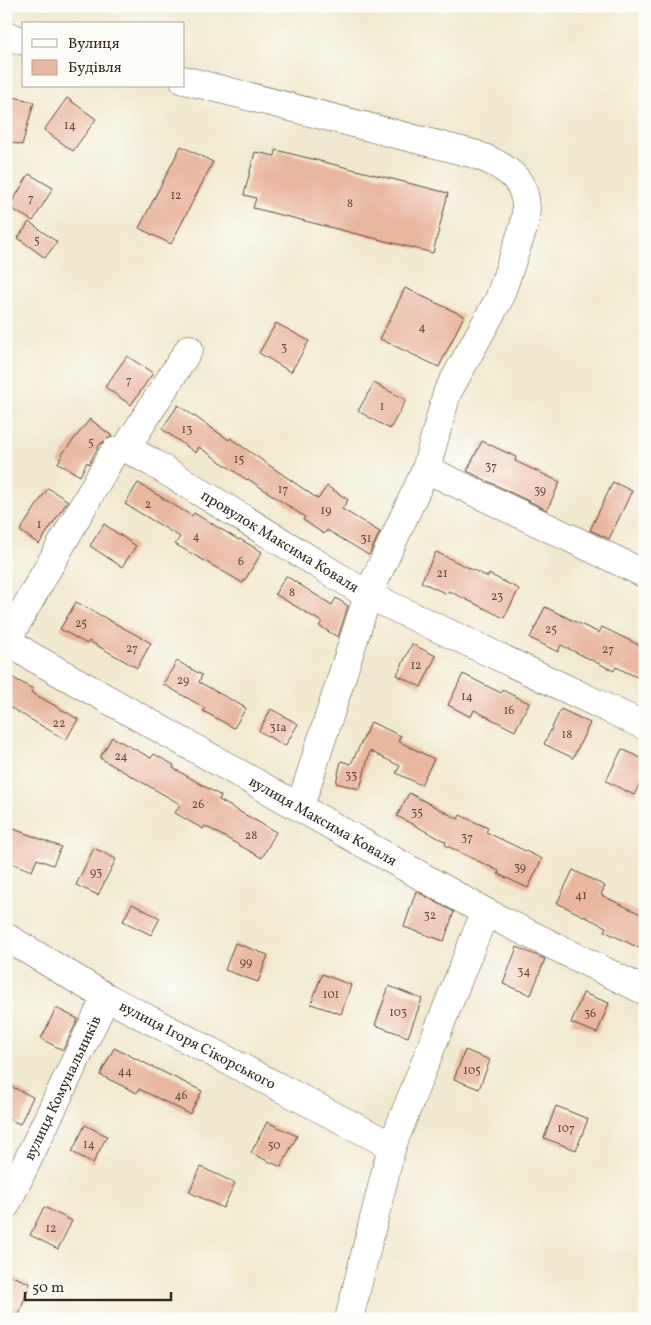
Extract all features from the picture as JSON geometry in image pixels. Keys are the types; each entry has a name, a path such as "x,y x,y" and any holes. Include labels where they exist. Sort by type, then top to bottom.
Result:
{"street":[{"path":"6,36 22,40"},
{"path":"185,80 474,154 511,172 518,182 526,203 524,226 499,299 447,393 426,469 368,595 300,807"},
{"path":"6,640 114,452 126,448 188,349"},
{"name":"провулок Максима Коваля","path":"126,448 152,462 368,595 645,726"},
{"path":"426,469 645,574"},
{"name":"вулиця Максима Коваля","path":"6,640 29,655 485,912 645,991"},
{"path":"349,1319 392,1146 485,912"},
{"name":"вулиця Ігоря Сікорського","path":"6,937 106,997 392,1146"},
{"name":"вулиця Комунальників","path":"6,1205 106,997"}],"building":[{"path":"6,95 34,102 22,145 6,141"},
{"path":"67,98 96,119 73,151 44,130"},
{"path":"181,146 213,162 171,244 139,228"},
{"path":"276,150 448,193 433,253 253,208 256,198 244,195 255,152 275,156"},
{"path":"29,174 53,188 33,221 9,207"},
{"path":"29,222 57,242 45,258 18,238"},
{"path":"405,288 464,316 439,367 380,339"},
{"path":"276,323 309,341 291,372 259,353"},
{"path":"127,356 153,373 131,405 105,387"},
{"path":"374,383 406,400 390,429 358,411"},
{"path":"178,405 229,440 230,438 318,499 327,486 348,500 342,509 380,532 369,555 327,530 324,534 303,520 305,517 199,447 196,453 162,429"},
{"path":"90,419 112,436 100,444 80,476 58,463 63,453"},
{"path":"482,441 516,457 515,461 560,482 547,510 467,471"},
{"path":"613,482 632,491 609,539 590,530"},
{"path":"138,483 192,516 194,513 262,552 243,583 175,544 180,537 125,504"},
{"path":"48,488 68,501 39,544 20,531"},
{"path":"104,524 136,546 122,567 90,546"},
{"path":"436,552 488,577 489,574 519,589 504,618 449,591 447,594 421,582"},
{"path":"286,576 332,605 336,598 348,606 338,637 319,626 322,622 275,594"},
{"path":"76,602 151,643 137,668 89,641 87,644 60,629"},
{"path":"545,607 599,633 602,627 645,648 645,681 616,667 614,671 561,645 558,652 530,638"},
{"path":"412,644 436,656 421,687 397,675"},
{"path":"177,661 202,675 199,682 246,708 234,728 203,711 205,708 163,684"},
{"path":"6,674 33,689 31,692 78,719 66,740 6,705"},
{"path":"463,674 501,693 502,690 529,703 515,731 474,710 471,717 448,705"},
{"path":"271,709 298,724 285,746 259,731"},
{"path":"561,709 590,723 573,758 544,744"},
{"path":"371,722 401,736 398,741 434,759 421,785 396,773 400,766 370,751 360,789 336,783 341,761 351,764"},
{"path":"112,737 151,758 154,754 174,765 173,768 221,796 219,800 276,832 262,858 205,826 203,829 175,813 180,804 100,758"},
{"path":"622,749 645,760 645,774 634,795 606,781"},
{"path":"409,793 458,819 460,815 488,828 486,832 542,859 528,888 498,874 499,871 445,845 446,842 397,816"},
{"path":"6,826 61,847 53,865 37,859 32,871 6,861"},
{"path":"94,848 116,859 98,895 76,885"},
{"path":"573,870 605,886 601,895 645,916 645,941 641,949 604,931 606,927 557,903"},
{"path":"416,891 454,912 444,941 404,927"},
{"path":"132,904 160,918 151,935 123,921"},
{"path":"235,943 268,955 258,982 225,970"},
{"path":"517,947 545,959 531,995 503,984"},
{"path":"322,974 351,985 341,1014 311,1004"},
{"path":"389,986 422,999 408,1037 375,1025"},
{"path":"583,993 609,1003 597,1033 571,1023"},
{"path":"56,1008 78,1019 63,1050 41,1039"},
{"path":"114,1048 202,1091 190,1114 139,1089 137,1093 100,1075"},
{"path":"465,1050 490,1060 479,1089 454,1079"},
{"path":"6,1084 33,1097 20,1124 6,1118"},
{"path":"556,1106 588,1119 576,1150 544,1138"},
{"path":"267,1122 297,1136 281,1167 251,1153"},
{"path":"85,1125 107,1136 93,1163 72,1152"},
{"path":"201,1167 235,1183 223,1208 189,1192"},
{"path":"44,1207 72,1221 58,1249 30,1235"},
{"path":"6,1274 30,1283 19,1315 6,1311"}]}
